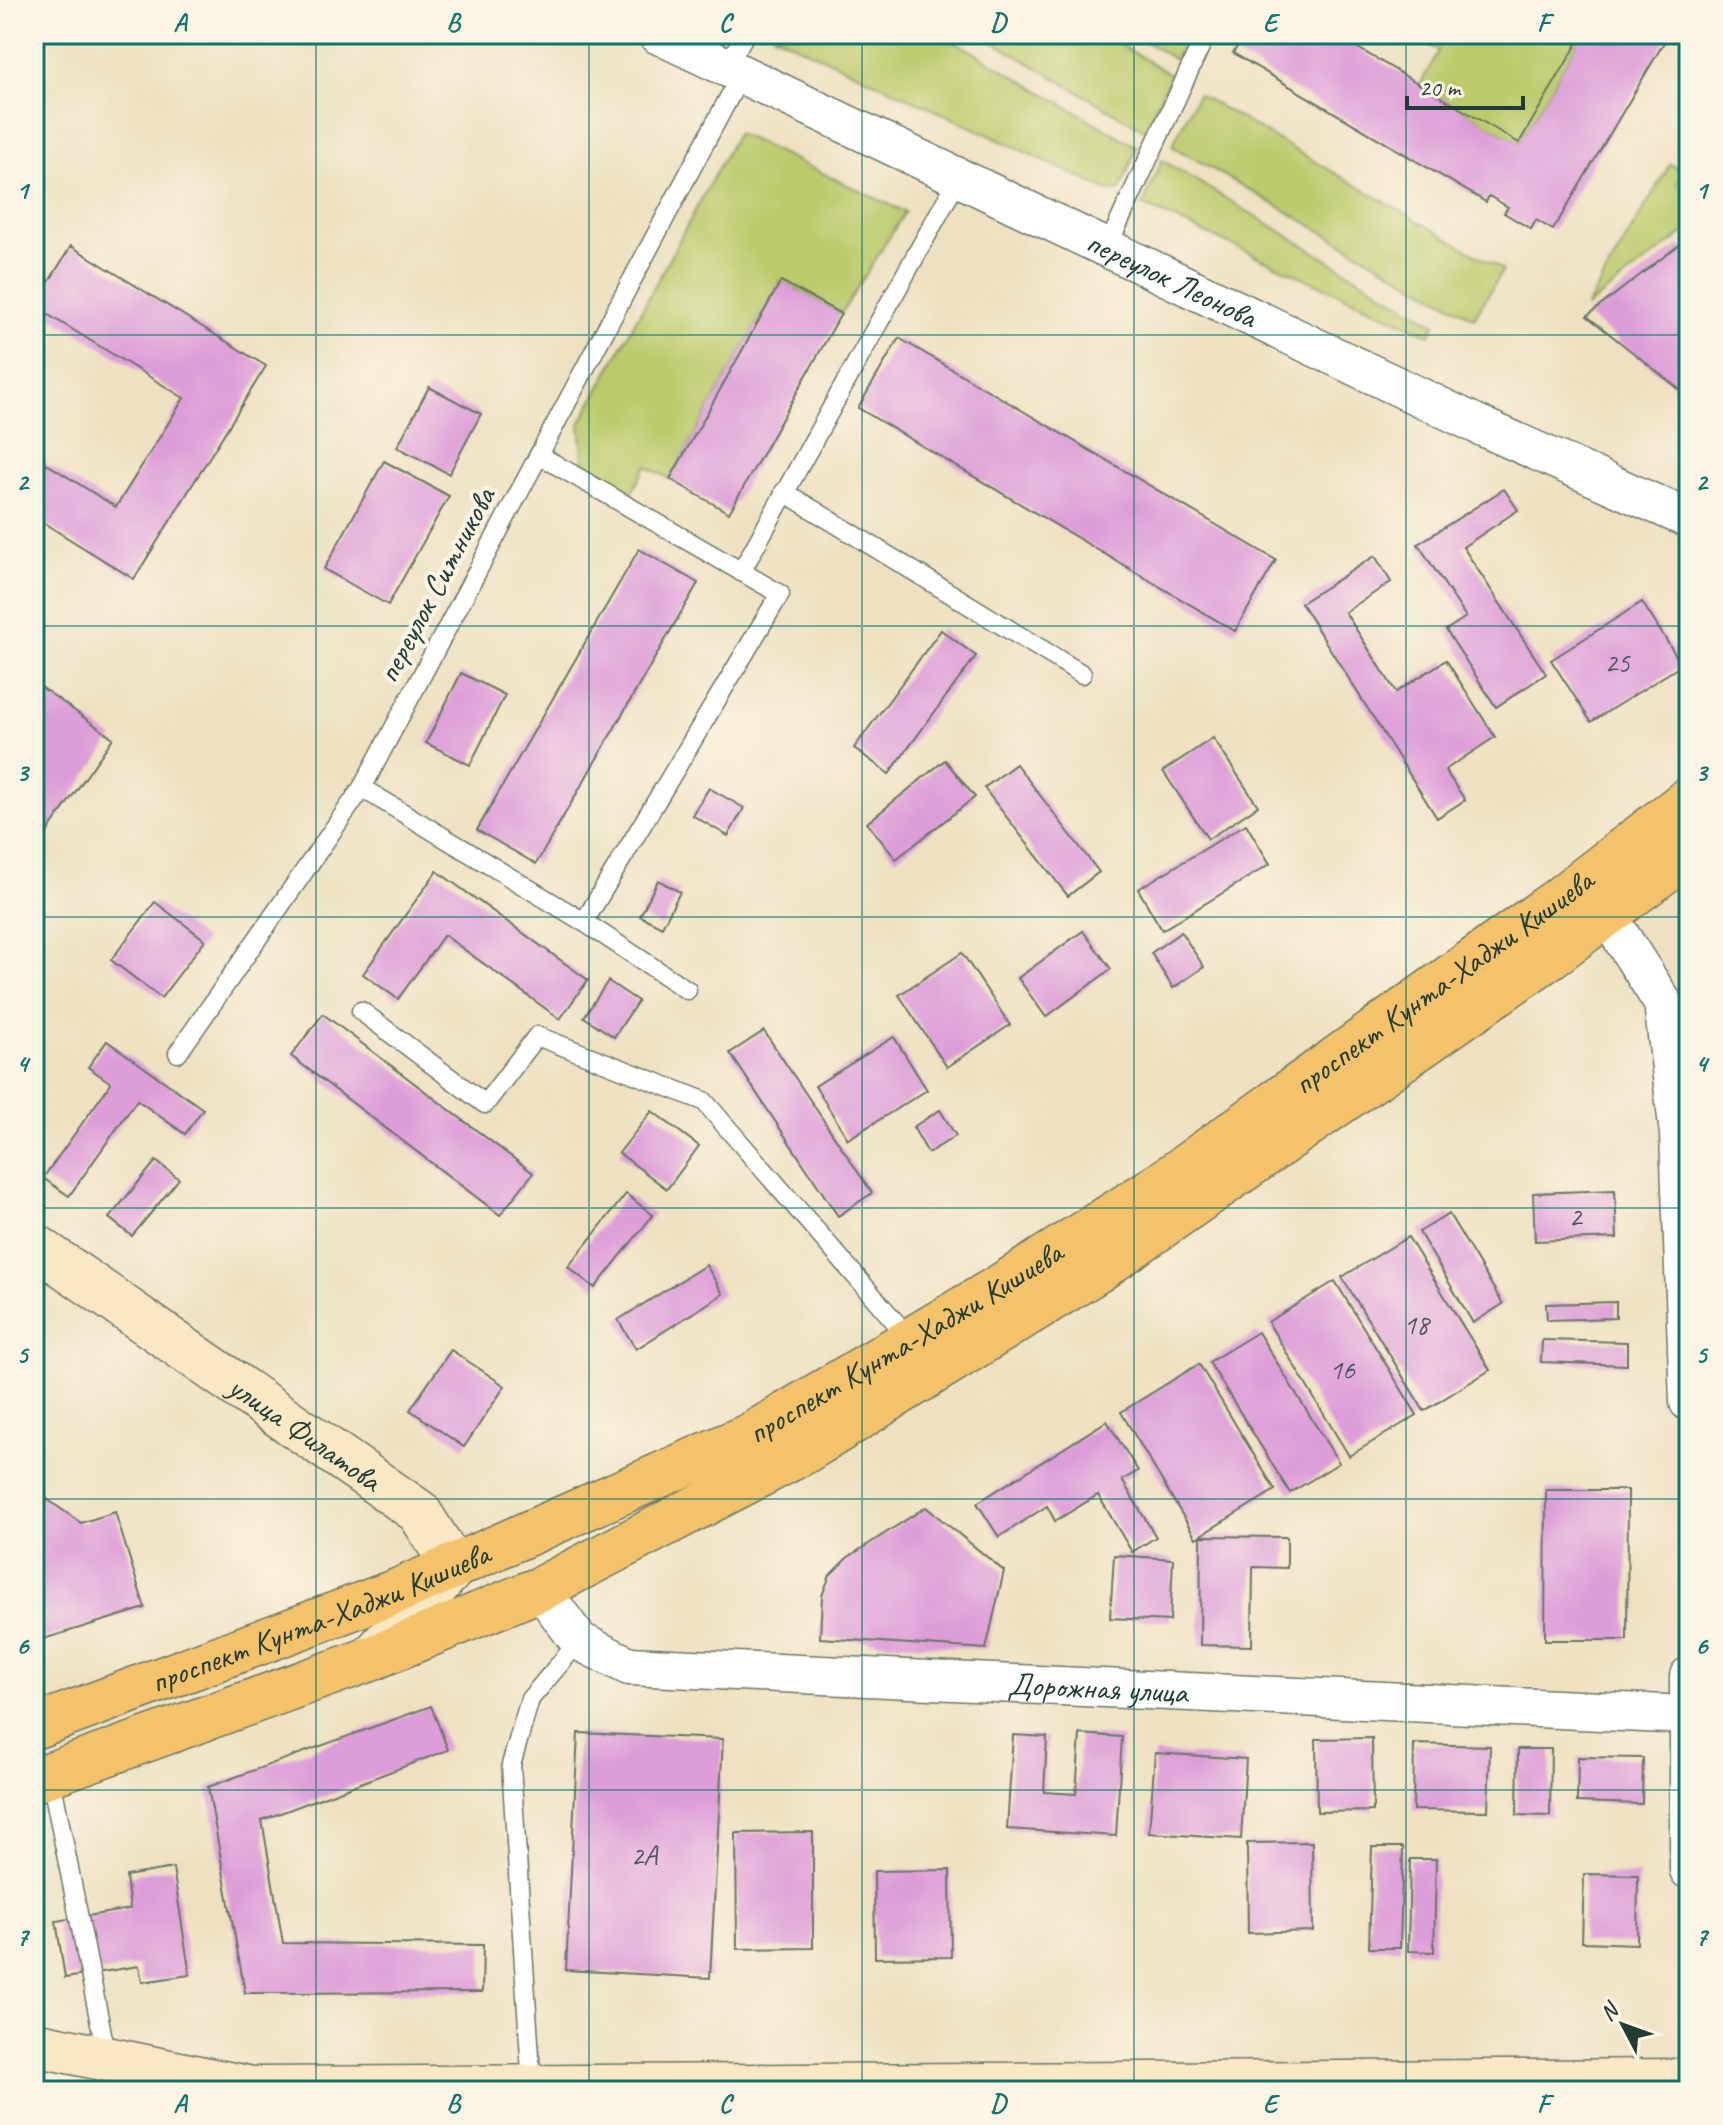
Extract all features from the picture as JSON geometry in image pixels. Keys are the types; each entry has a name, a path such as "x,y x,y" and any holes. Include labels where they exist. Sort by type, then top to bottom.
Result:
{"main road":[{"name":"проспект Кунта-Хаджи Кишиева","path":"34,1727 454,1567 751,1435 1161,1184 1584,879 1689,799"},
{"name":"проспект Кунта-Хаджи Кишиева","path":"42,1777 370,1659 540,1589 802,1453 1100,1269 1609,915 1689,853"},
{"name":"улица Филатова","path":"34,1245 419,1512 454,1567"},
{"path":"370,1659 454,1567"},
{"path":"34,2044 248,2090 1689,2081"}],"street":[{"name":"переулок Леонова","path":"657,34 738,58 959,177 1485,428 1689,519"},
{"path":"1584,879 1663,1003 1684,1134 1689,1402"},
{"name":"Дорожная улица","path":"540,1589 579,1641 629,1666 1687,1715"},
{"path":"1689,1676 1689,1870"}],"lane":[{"path":"1107,248 1206,34"},
{"name":"переулок Ситникова","path":"178,1053 362,788 539,455 738,58"},
{"path":"741,572 959,177"},
{"path":"539,455 780,594 584,922"},
{"path":"784,492 1082,674"},
{"path":"362,788 584,922 687,990"},
{"path":"361,1011 485,1104 537,1036 704,1101 910,1339"},
{"path":"532,2088 511,1765 530,1699 579,1641"},
{"path":"42,1777 107,2059"}],"green space":[{"path":"772,34 942,34 1137,147 1120,190 1109,191"},
{"path":"980,34 1103,34 1171,75 1144,130"},
{"path":"1133,34 1188,34 1174,59"},
{"path":"1421,34 1583,34 1519,143 1420,85 1439,51 1418,39"},
{"path":"1198,94 1503,270 1474,318 1172,146"},
{"path":"737,133 905,212 841,314 781,281 670,479 646,466 632,492 584,467 580,424"},
{"path":"1162,160 1435,324 1430,335 1143,205"},
{"path":"1670,164 1683,171 1677,184 1689,190 1689,229 1586,308"}],"building":[{"path":"1245,34 1334,34 1519,143 1583,34 1669,34 1553,230 1536,220 1531,229 1504,213 1508,207 1489,196 1486,202 1233,53"},
{"path":"1679,245 1689,253 1689,397 1587,316"},
{"path":"71,246 266,366 134,579 34,517 34,456 116,507 184,398 34,306"},
{"path":"781,281 841,314 729,513 670,479"},
{"path":"899,338 1276,560 1235,631 858,408"},
{"path":"429,387 481,414 449,474 397,447"},
{"path":"384,461 449,496 388,605 324,569"},
{"path":"1504,489 1518,510 1463,547 1546,674 1496,707 1446,630 1466,617 1418,544"},
{"path":"639,549 698,583 536,864 477,830"},
{"path":"1375,556 1391,582 1345,612 1396,692 1446,660 1495,737 1445,770 1465,800 1437,818 1301,603"},
{"path":"1642,602 1682,665 1591,722 1551,660"},
{"path":"941,630 976,656 889,774 854,748"},
{"path":"461,673 505,695 470,765 426,743"},
{"path":"34,682 113,738 34,851"},
{"path":"1213,738 1258,806 1208,839 1163,771"},
{"path":"945,760 975,797 896,859 867,823"},
{"path":"1016,764 1099,872 1068,896 984,788"},
{"path":"709,788 744,808 728,836 692,815"},
{"path":"1246,824 1270,864 1162,930 1138,889"},
{"path":"437,871 588,980 560,1019 444,935 398,999 363,974"},
{"path":"658,880 680,892 662,927 640,916"},
{"path":"155,902 205,940 161,998 111,960"},
{"path":"1083,931 1111,969 1046,1017 1018,978"},
{"path":"1181,932 1204,967 1173,988 1151,953"},
{"path":"962,953 1010,1025 947,1067 899,995"},
{"path":"608,981 638,1001 614,1037 584,1017"},
{"path":"323,1014 533,1173 500,1215 291,1056"},
{"path":"764,1031 872,1193 838,1216 730,1053"},
{"path":"894,1037 927,1090 848,1139 815,1086"},
{"path":"107,1041 203,1109 185,1134 137,1100 69,1196 43,1178 111,1083 88,1067"},
{"path":"940,1110 956,1136 928,1153 913,1127"},
{"path":"652,1111 699,1146 667,1189 619,1153"},
{"path":"156,1161 179,1179 132,1236 109,1218"},
{"path":"1615,1190 1617,1238 1535,1241 1533,1193"},
{"path":"626,1194 653,1215 595,1288 568,1267"},
{"path":"1449,1214 1503,1304 1473,1323 1419,1232"},
{"path":"1408,1237 1490,1370 1424,1411 1342,1277"},
{"path":"706,1265 723,1294 636,1349 618,1320"},
{"path":"1335,1281 1417,1415 1349,1456 1268,1322"},
{"path":"1616,1302 1616,1318 1547,1320 1546,1304"},
{"path":"1258,1332 1339,1463 1290,1493 1209,1362"},
{"path":"1542,1340 1627,1342 1627,1365 1541,1362"},
{"path":"451,1350 505,1386 464,1447 410,1410"},
{"path":"1199,1364 1275,1490 1196,1538 1121,1412"},
{"path":"1107,1421 1138,1471 1122,1480 1156,1537 1132,1552 1098,1495 1055,1521 1047,1506 999,1537 977,1503"},
{"path":"34,1490 81,1523 115,1512 145,1608 34,1642"},
{"path":"1546,1490 1628,1490 1627,1640 1545,1640"},
{"path":"926,1507 1004,1571 986,1649 820,1638 822,1596 830,1575 847,1558"},
{"path":"1201,1536 1287,1537 1287,1568 1253,1567 1252,1646 1200,1645"},
{"path":"1114,1555 1173,1559 1170,1621 1110,1618"},
{"path":"431,1706 448,1750 262,1820 283,1943 483,1945 482,1992 245,1993 208,1787"},
{"path":"578,1733 723,1739 710,1978 566,1970"},
{"path":"1080,1734 1122,1737 1116,1836 1007,1829 1013,1735 1047,1737 1044,1792 1076,1794"},
{"path":"1372,1738 1373,1811 1317,1812 1316,1739"},
{"path":"1414,1744 1490,1746 1488,1811 1413,1810"},
{"path":"1518,1749 1551,1749 1550,1816 1517,1815"},
{"path":"1155,1753 1246,1759 1241,1839 1149,1833"},
{"path":"1578,1757 1643,1758 1642,1804 1577,1802"},
{"path":"813,1832 813,1948 737,1949 736,1833"},
{"path":"1312,1842 1313,1931 1248,1933 1247,1843"},
{"path":"1372,1847 1403,1847 1400,1948 1369,1948"},
{"path":"1410,1859 1436,1859 1434,1952 1408,1951"},
{"path":"173,1868 190,1975 142,1982 139,1966 65,1978 56,1921 130,1909 126,1876"},
{"path":"950,1870 951,1957 875,1958 874,1871"},
{"path":"1584,1874 1638,1875 1637,1944 1582,1942"}]}
